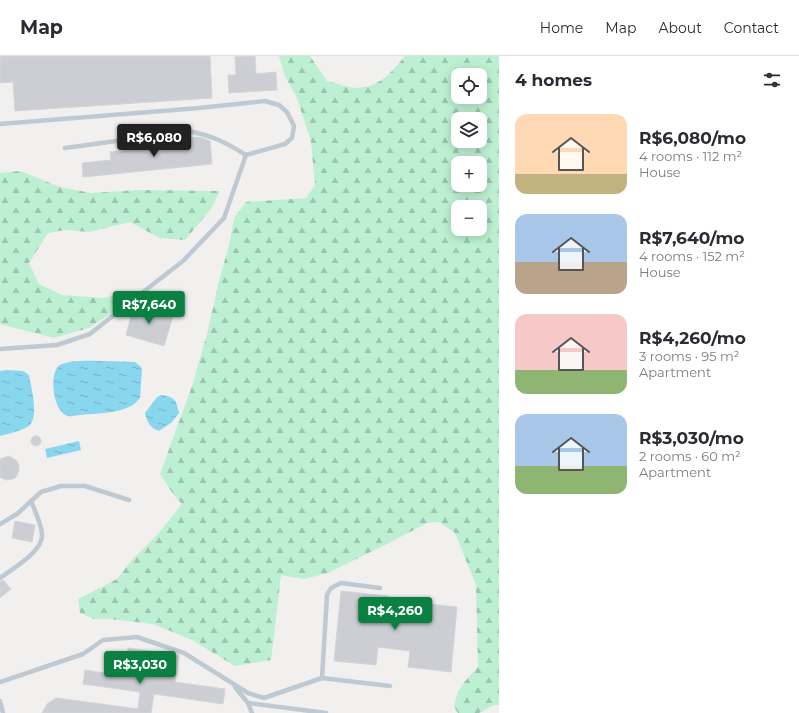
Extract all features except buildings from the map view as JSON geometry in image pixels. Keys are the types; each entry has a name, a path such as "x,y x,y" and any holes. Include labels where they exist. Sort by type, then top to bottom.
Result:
{"lane":[{"path":"0,124 265,102 279,105 287,112 294,126 292,138 285,144 246,155 209,135 189,131 65,148"},
{"path":"0,349 57,345 90,334 129,304 183,261 224,218 246,155"},
{"path":"0,524 17,514 41,492 61,486 85,486 129,500"},
{"path":"0,578 32,554 40,545 42,535 31,501"},
{"path":"322,678 327,595 331,588 341,583 380,588"},
{"path":"0,682 83,654 103,640 137,637 184,652 248,693 264,698 322,678 390,686"},
{"path":"231,683 248,703 252,713"},
{"path":"0,700 3,713"},
{"path":"248,703 326,713"}],"green space":[{"path":"279,56 310,56 327,81 355,88 378,82 389,74 405,56 499,56 499,705 494,705 479,713 458,713 454,707 460,689 478,667 476,585 455,533 439,522 427,523 328,573 304,579 281,575 271,660 235,666 192,640 153,624 110,619 94,619 80,613 78,599 117,579 131,561 158,534 182,504 173,494 160,474 192,386 207,334 229,245 234,218 246,202 306,198 315,185 311,142 297,98 285,76"},
{"path":"21,171 60,187 91,193 138,190 220,191 211,209 185,240 160,238 130,222 89,232 66,230 48,233 29,263 39,284 62,295 103,298 132,291 131,300 89,328 54,338 0,324 0,173"}],"water":[{"path":"70,362 135,362 142,368 140,398 131,406 113,412 71,416 63,413 59,408 54,392 53,383 56,369 60,365"},
{"path":"0,371 23,371 29,375 34,401 34,415 33,420 28,427 0,436"},
{"path":"162,395 175,400 179,413 171,423 159,431 149,424 145,413 157,397"},
{"path":"79,441 81,450 47,458 45,449"}]}
